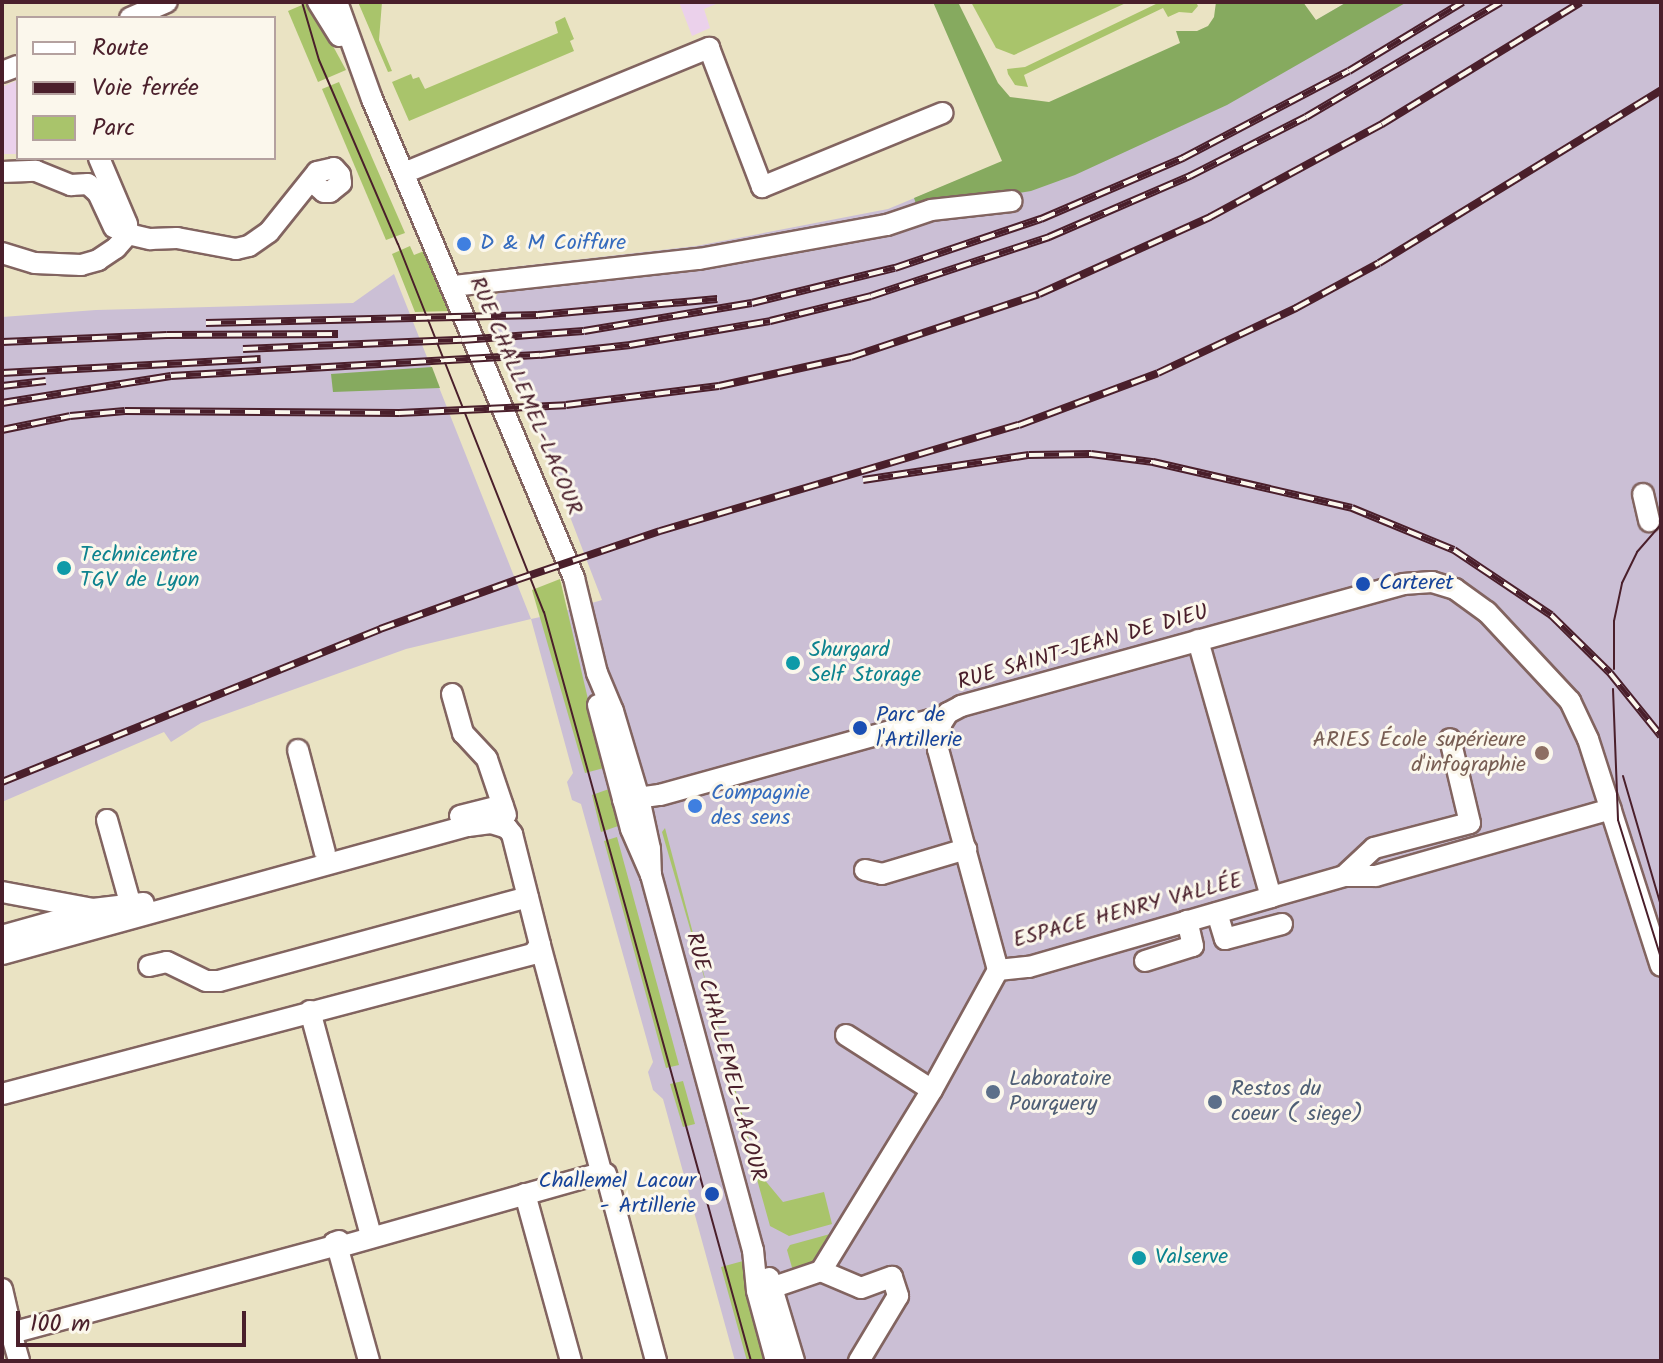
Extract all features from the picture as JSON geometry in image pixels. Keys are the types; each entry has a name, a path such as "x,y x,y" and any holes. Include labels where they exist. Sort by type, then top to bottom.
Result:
{"street":[{"path":"135,16 167,2"},
{"name":"RUE CHALLEMEL-LACOUR","path":"318,2 372,99"},
{"name":"RUE CHALLEMEL-LACOUR","path":"337,2 372,99 574,578 597,673 598,705 631,799 753,1250 757,1291 776,1361"},
{"path":"404,173 709,48 762,187 942,113"},
{"path":"100,160 127,224 122,241"},
{"path":"2,253 35,263 81,265 98,260 122,241 177,238 236,249 249,246 269,232 317,172 334,168 340,175 341,183 330,192 324,192 316,185"},
{"path":"2,172 36,171 71,185 88,184 98,193 122,241"},
{"path":"453,286 745,252 887,225 931,210 1012,201"},
{"path":"1643,494 1649,521"},
{"name":"RUE SAINT-JEAN DE DIEU","path":"631,799 910,725 931,720 941,724 948,713 961,706 1403,584 1432,582 1468,596 1525,650 1570,701 1588,739 1611,809"},
{"name":"ESPACE HENRY VALLÉE","path":"1198,640 1271,897"},
{"path":"452,694 463,733 487,759 512,834 656,1361"},
{"path":"774,1287 821,1271 932,1090 998,970 938,749 941,724"},
{"path":"1344,876 1374,848 1470,823 1450,739"},
{"path":"298,750 325,853"},
{"path":"2,936 98,909 131,906 503,805"},
{"path":"1611,809 1661,966"},
{"name":"ESPACE HENRY VALLÉE","path":"998,970 1029,967 1344,876 1376,876 1611,809"},
{"path":"107,820 131,906"},
{"path":"2,954 468,826 499,824 512,834"},
{"path":"865,870 882,874 966,849"},
{"path":"2,892 98,909"},
{"path":"149,966 167,962 206,981 219,981 528,897"},
{"path":"1217,913 1225,939 1282,924"},
{"path":"1145,961 1193,946 1187,921"},
{"path":"2,1094 533,954 540,945"},
{"path":"310,1011 371,1236"},
{"path":"846,1035 932,1090"},
{"path":"9,1332 603,1173"},
{"path":"525,1194 571,1361"},
{"path":"338,1246 369,1361"},
{"name":"RUE CHALLEMEL-LACOUR","path":"753,1250 774,1287 794,1361"},
{"path":"821,1271 861,1288 892,1277 898,1296 859,1361"},
{"path":"2,1289 9,1332 19,1361"}],"shaded area":[{"path":"679,2 721,2 704,9 710,28 692,36"},
{"path":"1347,2 1661,2 1661,1361 735,1361 663,1099 653,1090 648,1072 653,1062 581,804 572,800 567,782 573,773 531,619 602,600 489,306 499,292 496,269 696,246 888,209 1250,59"},
{"path":"16,81 16,154 2,154 2,87"},
{"path":"394,274 531,619 406,649 201,723 171,742 164,732 2,802 2,317 96,310 353,303"}],"green space":[{"path":"309,2 346,70 318,82 288,11"},
{"path":"358,2 382,2 379,40 392,71 388,72"},
{"path":"933,2 958,2 998,83 1010,97 1049,102 1180,43 1176,31 1197,31 1208,26 1214,17 1216,2 1303,2 1316,20 1347,2 1407,2 1227,105 1075,175 1031,191 918,210 914,198 1002,161"},
{"path":"971,2 1128,2 1014,55 996,48"},
{"path":"1160,2 1196,2 1198,6 1192,13 1179,12 1168,17 1163,8 1024,75 1028,87 1015,85 1008,74 1007,69 1025,67"},
{"path":"565,17 574,39 570,41 574,51 409,121 392,82 411,74 413,79 419,77 425,89 558,33 555,22"},
{"path":"339,82 405,233 386,240 322,89"},
{"path":"410,246 414,255 424,251 452,311 415,312 392,254"},
{"path":"432,367 440,388 333,392 331,374"},
{"path":"560,579 604,768 585,773 532,590"},
{"path":"609,789 621,825 601,832 592,795"},
{"path":"665,828 711,1001 662,832"},
{"path":"617,837 679,1065 666,1068 604,841"},
{"path":"715,1015 758,1172 783,1202 824,1192 832,1224 789,1236 770,1226 712,1018"},
{"path":"683,1081 695,1124 683,1127 670,1084"},
{"path":"841,1231 823,1260 793,1271 787,1250 790,1245"},
{"path":"743,1261 766,1361 747,1361 721,1267"}],"tram line":[{"path":"302,2 319,60 398,244 544,612 751,1361"},
{"path":"1614,669 1614,621 1622,583 1637,552 1661,524"},
{"path":"1613,689 1618,820 1661,958"},
{"path":"1623,776 1661,906"}],"railway":[{"path":"243,349 462,340 584,331 752,303 895,268 1041,219 1183,158 1349,71 1463,2"},
{"path":"2,403 171,376 540,355 630,345 770,321 871,296 1049,237 1190,176 1306,117 1501,2"},
{"path":"2,430 70,416 125,411 399,413 566,405 719,386 851,357 1039,294 1210,217 1382,124 1581,2"},
{"path":"2,782 380,629 516,580 660,531 1019,425 1158,373 1296,308 1379,263 1661,90"},
{"path":"206,323 538,315 717,299"},
{"path":"2,342 167,335 338,334"},
{"path":"2,373 261,359"},
{"path":"2,386 46,381"},
{"path":"863,480 1029,455 1091,454 1153,462 1352,508 1454,550 1551,615 1610,673 1661,736"}],"place":[{"name":"D & M Coiffure","path":"464,244"},
{"name":"Technicentre TGV de Lyon","path":"64,568"},
{"name":"Carteret","path":"1363,584"},
{"name":"Shurgard Self Storage","path":"793,663"},
{"name":"Parc de l'Artillerie","path":"860,728"},
{"name":"ARIES École supérieure d'infographie","path":"1542,753"},
{"name":"Compagnie des sens","path":"695,806"},
{"name":"Laboratoire Pourquery","path":"993,1092"},
{"name":"Restos du coeur ( siege)","path":"1215,1102"},
{"name":"Challemel Lacour - Artillerie","path":"712,1194"},
{"name":"Valserve","path":"1139,1258"}]}
